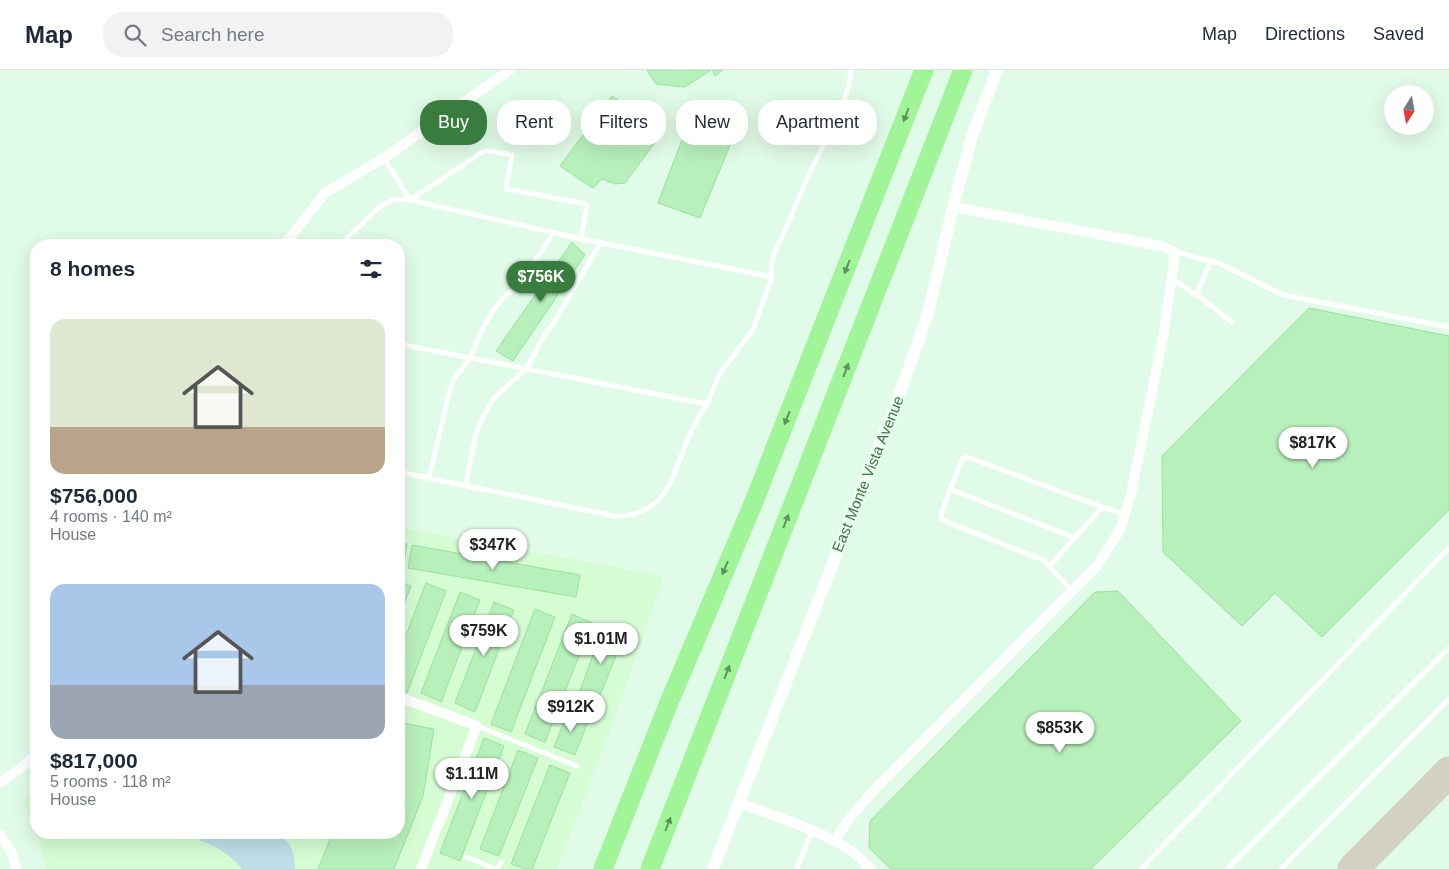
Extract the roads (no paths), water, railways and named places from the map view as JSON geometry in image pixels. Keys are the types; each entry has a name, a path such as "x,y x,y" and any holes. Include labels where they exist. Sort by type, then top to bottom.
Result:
{"highway":[{"path":"603,869 668,704 753,504 924,70"},
{"path":"650,869 963,70"}],"street":[{"path":"289,239 325,193 384,158 510,70"},
{"name":"East Monte Vista Avenue","path":"712,869 906,378 928,312 972,136 997,70"},
{"path":"834,841 850,818 874,790 1096,567 1120,530 1130,498 1163,338 1172,279 1173,251 1160,246 953,207"},
{"path":"405,698 477,726 421,869"},
{"path":"0,783 30,760"},
{"path":"739,803 812,830 849,849 871,869"},
{"path":"0,835 13,855 16,869"}],"lane":[{"path":"405,473 614,516 627,516 643,511 658,501 669,488 689,436 720,374 753,330 772,277 770,269 776,252 811,170 832,127 846,91 851,70"},
{"path":"410,200 484,151 512,155 506,189 584,203 587,206 587,211 581,239"},
{"path":"384,158 410,200"},
{"path":"346,239 376,210 386,203 395,199 410,200 581,239 772,277"},
{"path":"430,478 449,393 454,379 470,358 490,315 503,298 521,283 554,232"},
{"path":"466,485 476,432 487,409 495,397 526,369 600,242"},
{"path":"1173,251 1221,264 1283,295 1449,326"},
{"path":"1196,295 1211,261"},
{"path":"1172,279 1232,322"},
{"path":"405,345 706,404"},
{"path":"1072,591 1043,560 942,520 941,514 962,460 967,457 1125,514"},
{"path":"950,489 1075,538"},
{"path":"1049,567 1102,507"},
{"path":"1141,869 1449,548"},
{"path":"1227,869 1449,648"},
{"path":"565,698 594,709 598,717"},
{"path":"1281,869 1449,699"},
{"path":"477,726 577,766"},
{"path":"797,869 812,830"},
{"path":"466,857 496,869 501,863"}]}
